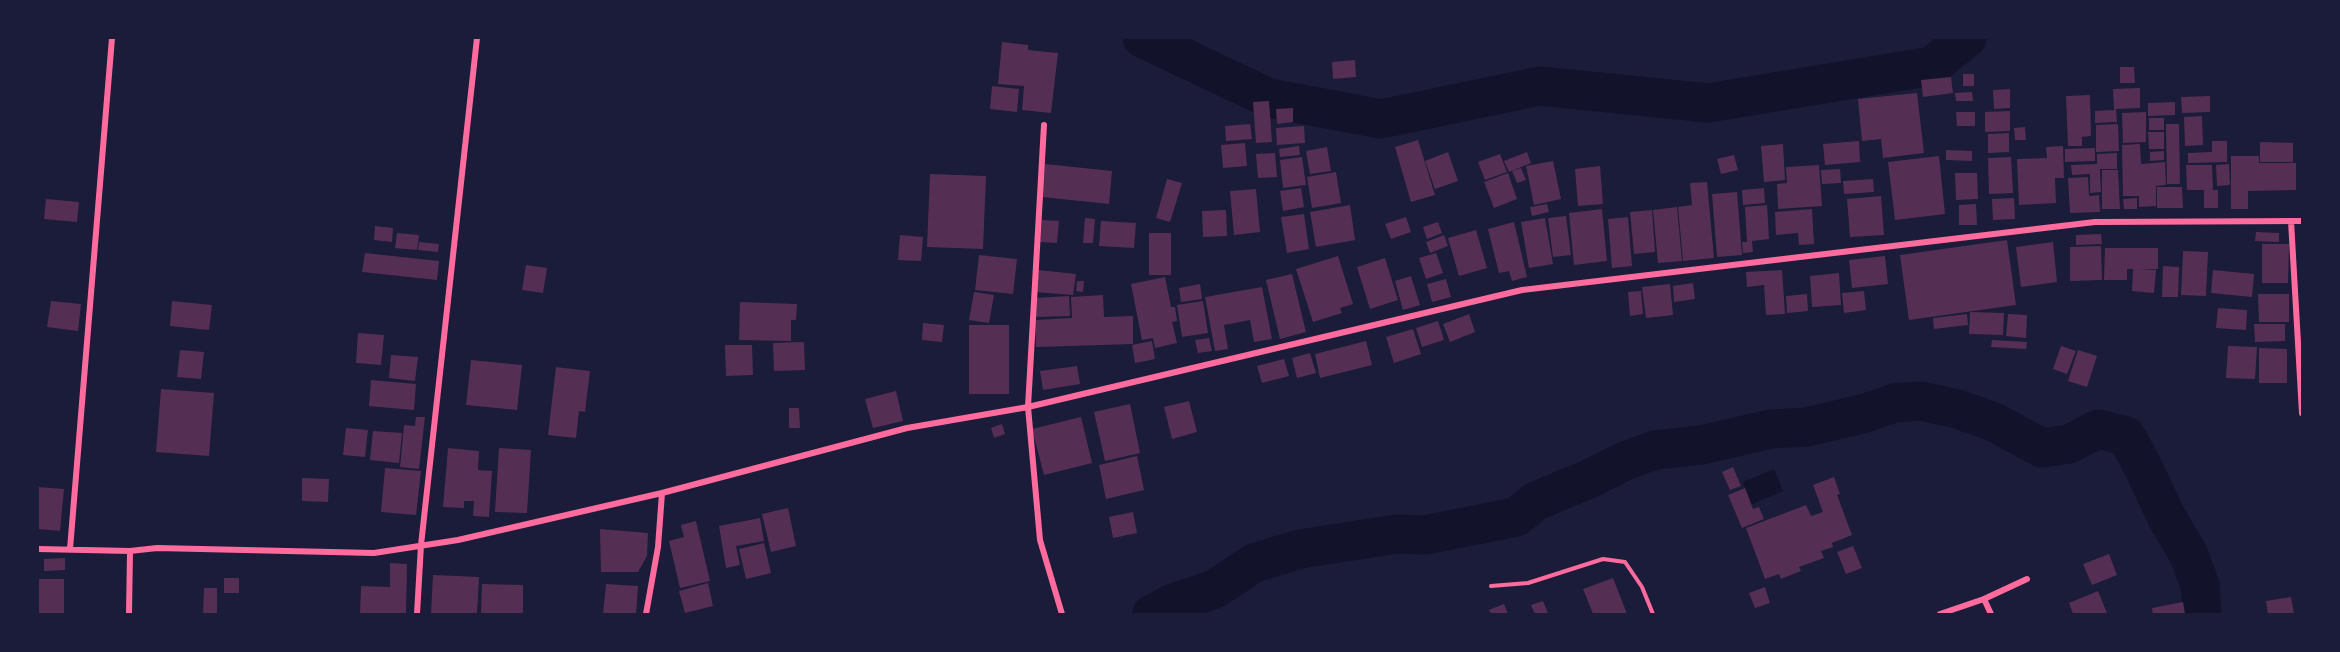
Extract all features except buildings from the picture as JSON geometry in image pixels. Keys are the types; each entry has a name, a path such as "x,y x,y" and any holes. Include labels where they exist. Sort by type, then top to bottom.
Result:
{"street":[{"path":"70,549 112,38"},
{"path":"417,615 422,544 477,38"},
{"path":"1044,125 1028,407 1040,540 1062,615"},
{"path":"2291,221 2302,413"},
{"path":"38,549 130,551 157,548 374,552 458,540 662,493 907,428 1028,407 1522,290 2096,222 2302,221"},
{"path":"646,615 658,547 662,493"},
{"path":"129,615 130,551"},
{"path":"1940,615 1984,599 2027,579"},
{"path":"1984,599 1991,615"}],"path":[{"path":"1491,586 1528,583 1603,559 1625,562 1642,587 1653,615"}],"shaded area":[{"path":"1774,469 1783,491 1752,504 1743,482"}],"waterway":[{"path":"1142,38 1269,98 1381,119 1540,86 1708,103 1932,66 1967,38"},
{"path":"1152,614 1173,603 1215,589 1254,563 1300,549 1397,534 1425,535 1516,517 1536,501 1627,460 1655,450 1701,445 1771,429 1807,427 1866,413 1894,403 1921,401 1957,409 1994,422 2042,448 2069,444 2098,429 2126,436 2166,516 2189,555 2200,585 2202,614"}]}
